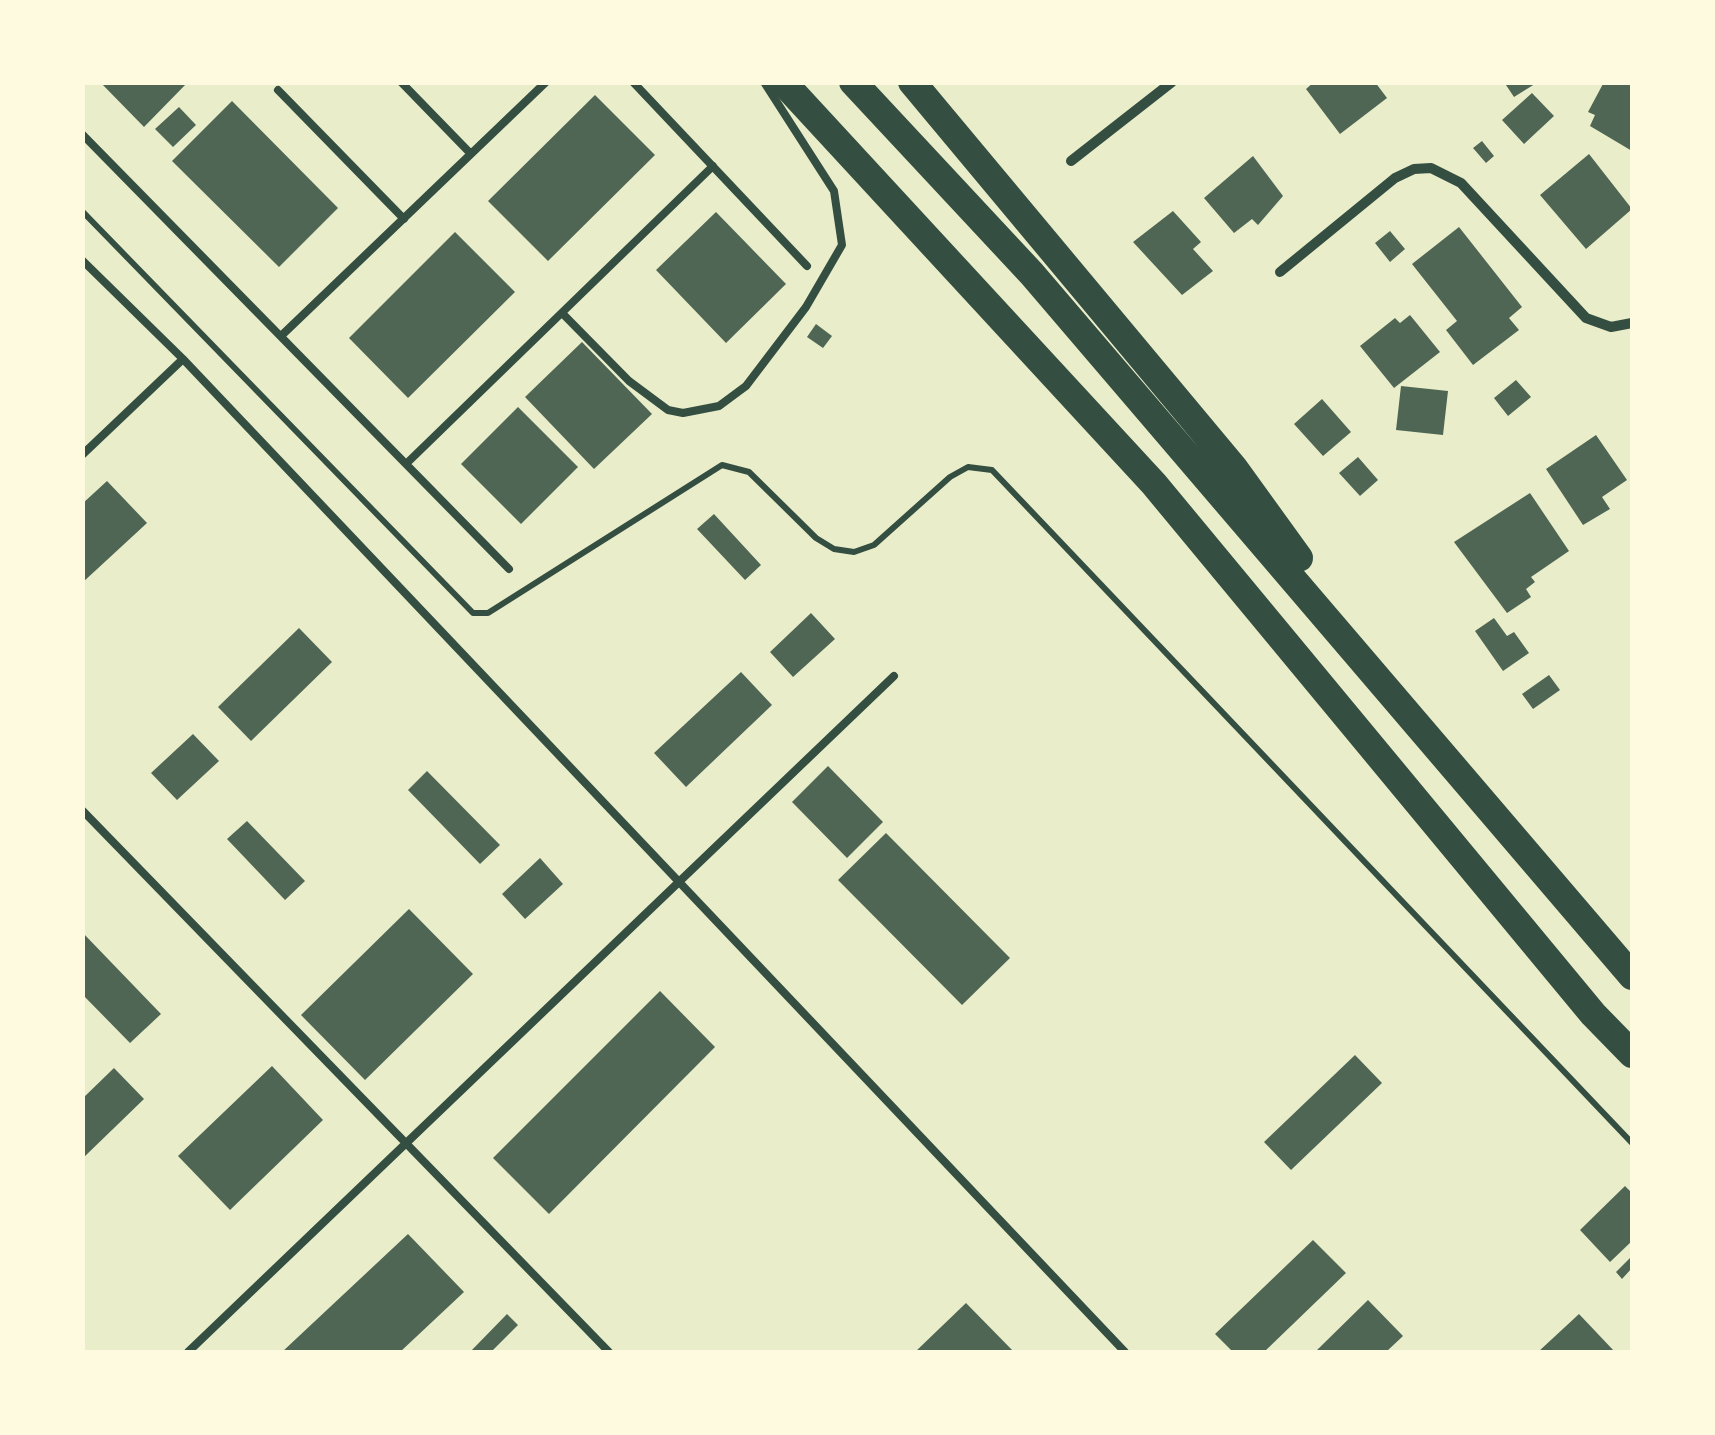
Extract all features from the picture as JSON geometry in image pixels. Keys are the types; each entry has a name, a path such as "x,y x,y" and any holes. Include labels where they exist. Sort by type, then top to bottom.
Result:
{"highway":[{"path":"783,82 1154,484 1593,1014 1632,1054"},
{"path":"853,82 1032,274 1632,976"},
{"path":"912,82 1234,468 1408,710"}],"street":[{"path":"1071,160 1172,82"},
{"path":"1280,272 1396,178 1414,169 1431,168 1461,183 1586,318 1611,327 1632,323"}],"lane":[{"path":"401,82 471,154"},
{"path":"281,336 546,82"},
{"path":"633,82 808,266"},
{"path":"563,314 629,381 668,410 683,414 720,406 746,386 816,294 842,246 834,191 764,82"},
{"path":"278,90 404,218"},
{"path":"82,134 508,568"},
{"path":"407,463 713,166"},
{"path":"82,260 183,359 1125,1352"},
{"path":"82,455 183,359"},
{"path":"188,1352 894,676"},
{"path":"82,810 609,1352"}],"path":[{"path":"82,210 473,613 488,613 722,465 749,472 816,538 834,549 854,552 874,545 950,476 968,467 992,470 1632,1143"}],"building":[{"path":"100,82 188,82 144,127"},
{"path":"1314,82 1375,82 1387,98 1340,134 1306,89"},
{"path":"1504,82 1538,82 1514,97"},
{"path":"1604,82 1632,82 1632,151 1590,126 1595,115 1588,112"},
{"path":"1532,93 1554,116 1524,144 1502,120"},
{"path":"595,95 655,155 548,261 488,201"},
{"path":"232,101 338,208 279,267 172,161"},
{"path":"179,107 196,125 173,147 155,129"},
{"path":"1482,141 1494,156 1486,163 1473,148"},
{"path":"1589,154 1632,209 1586,249 1540,195"},
{"path":"1253,156 1283,196 1258,225 1252,219 1234,233 1204,198"},
{"path":"1173,211 1201,242 1193,249 1213,271 1182,295 1133,242"},
{"path":"716,212 786,284 726,343 656,270"},
{"path":"1459,227 1522,307 1509,318 1519,330 1473,365 1446,330 1457,321 1412,264"},
{"path":"1390,231 1405,249 1390,262 1375,243"},
{"path":"455,232 515,292 408,398 349,338"},
{"path":"1410,315 1440,352 1394,388 1360,346 1395,318 1400,323"},
{"path":"816,324 832,336 823,348 807,337"},
{"path":"582,342 652,414 594,469 525,397"},
{"path":"1516,380 1531,397 1508,416 1494,398"},
{"path":"1401,386 1448,391 1443,435 1396,430"},
{"path":"1322,399 1351,432 1323,456 1294,424"},
{"path":"518,407 578,467 521,524 461,464"},
{"path":"1596,435 1627,480 1602,497 1610,509 1583,525 1546,469"},
{"path":"1358,457 1378,480 1360,496 1339,473"},
{"path":"107,481 147,523 82,583 82,504"},
{"path":"1530,493 1569,551 1531,577 1535,582 1526,589 1531,597 1507,613 1454,542"},
{"path":"714,514 761,565 745,580 697,529"},
{"path":"811,613 835,639 793,677 770,652"},
{"path":"1494,618 1507,636 1514,632 1529,653 1503,671 1475,631"},
{"path":"299,628 332,662 251,741 218,707"},
{"path":"741,672 772,705 686,787 654,753"},
{"path":"1549,675 1560,690 1533,709 1522,694"},
{"path":"193,734 219,761 177,800 151,773"},
{"path":"828,766 883,822 847,858 792,802"},
{"path":"427,771 500,845 480,864 408,790"},
{"path":"247,821 305,881 285,900 227,839"},
{"path":"886,833 1010,958 962,1005 838,880"},
{"path":"540,858 563,884 525,919 502,894"},
{"path":"409,909 473,974 365,1080 301,1015"},
{"path":"82,932 161,1014 130,1043 82,994"},
{"path":"660,991 715,1047 549,1214 493,1158"},
{"path":"1355,1055 1382,1083 1291,1170 1264,1142"},
{"path":"272,1066 323,1120 230,1210 178,1156"},
{"path":"114,1068 144,1099 82,1159 82,1099"},
{"path":"1625,1186 1632,1193 1632,1241 1610,1262 1580,1230"},
{"path":"408,1234 464,1292 400,1352 282,1352"},
{"path":"1313,1240 1346,1273 1264,1352 1233,1352 1215,1334"},
{"path":"1632,1256 1632,1268 1622,1279 1616,1272"},
{"path":"1368,1300 1403,1336 1386,1352 1315,1352"},
{"path":"966,1303 1014,1352 915,1352"},
{"path":"507,1314 518,1325 491,1352 470,1352"},
{"path":"1579,1314 1615,1352 1538,1352"}]}
